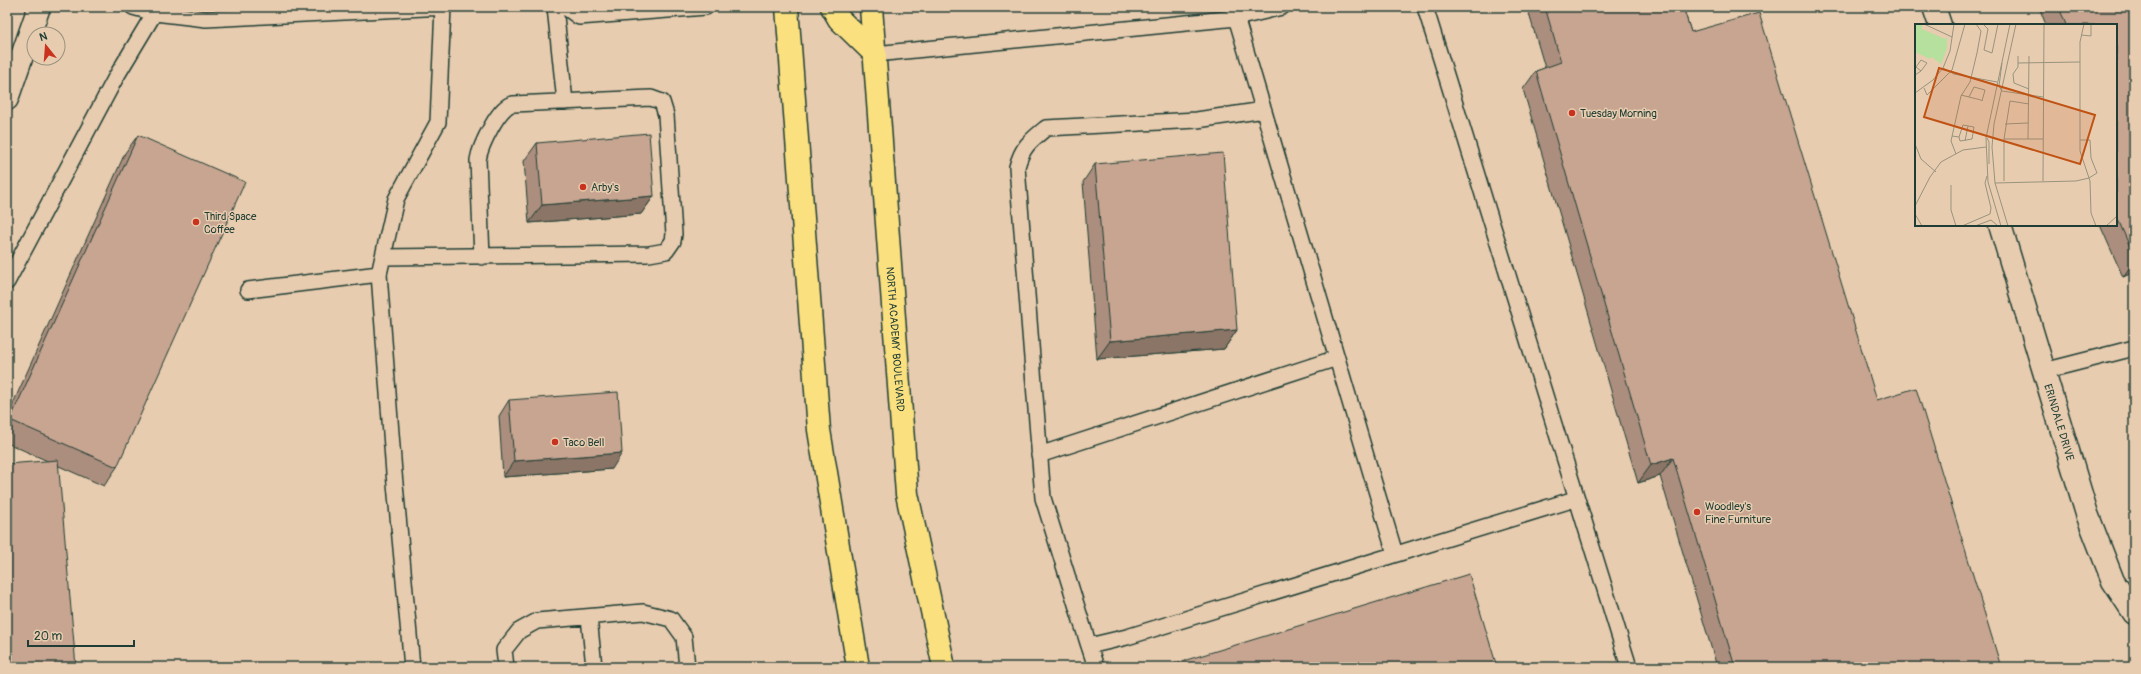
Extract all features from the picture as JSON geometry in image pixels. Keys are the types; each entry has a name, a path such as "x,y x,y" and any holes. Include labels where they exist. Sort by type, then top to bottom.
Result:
{"main road":[{"path":"787,7 819,430 858,667"},
{"path":"832,7 839,20 875,54"},
{"name":"NORTH ACADEMY BOULEVARD","path":"871,7 907,494 944,667"}],"street":[{"path":"7,99 39,7"},
{"path":"1934,7 1940,24"},
{"name":"ERINDALE DRIVE","path":"2000,226 2087,514 2113,580 2134,613"}],"lane":[{"path":"133,7 206,19 444,7 438,122 396,199 379,274 394,474 412,667"},
{"path":"555,7 565,102"},
{"path":"565,7 579,17 706,7"},
{"path":"875,54 1282,7"},
{"path":"1425,7 1575,499 1629,667"},
{"path":"7,282 116,77 157,10"},
{"path":"1234,13 1396,554"},
{"path":"383,257 482,257 648,254 666,251 673,241 666,116 662,102 651,98 510,104 502,111 487,138 478,160 482,257"},
{"path":"1096,667 1043,498 1017,167 1021,154 1029,142 1046,128 1197,120 1264,110"},
{"path":"248,290 379,274"},
{"path":"2044,371 2134,348"},
{"path":"1039,455 1337,358"},
{"path":"1090,646 1127,637 1575,499"},
{"path":"506,667 504,650 519,631 537,621 643,612 671,619 684,637 687,667"},
{"path":"589,617 594,667"}],"building":[{"path":"1545,7 1683,7 1691,32 1759,13 1877,400 1916,388 2001,667 1735,667 1673,458 1651,465 1536,71 1561,62"},
{"path":"2059,7 2134,7 2134,256 2117,217 2117,24 2066,24"},
{"name":"Arby's","path":"649,133 654,196 542,205 537,143"},
{"path":"138,135 245,182 117,467 10,420"},
{"path":"1223,153 1237,330 1110,341 1095,164"},
{"name":"Taco Bell","path":"618,392 622,453 514,461 509,400"},
{"path":"58,460 76,667 7,667 7,464"},
{"path":"1469,574 1497,667 1171,667 1170,665"}],"place":[{"name":"Tuesday Morning","path":"1572,113"},
{"name":"Arby's","path":"583,187"},
{"name":"Third Space Coffee","path":"196,222"},
{"name":"Taco Bell","path":"555,442"},
{"name":"Woodley's Fine Furniture","path":"1697,512"}]}
